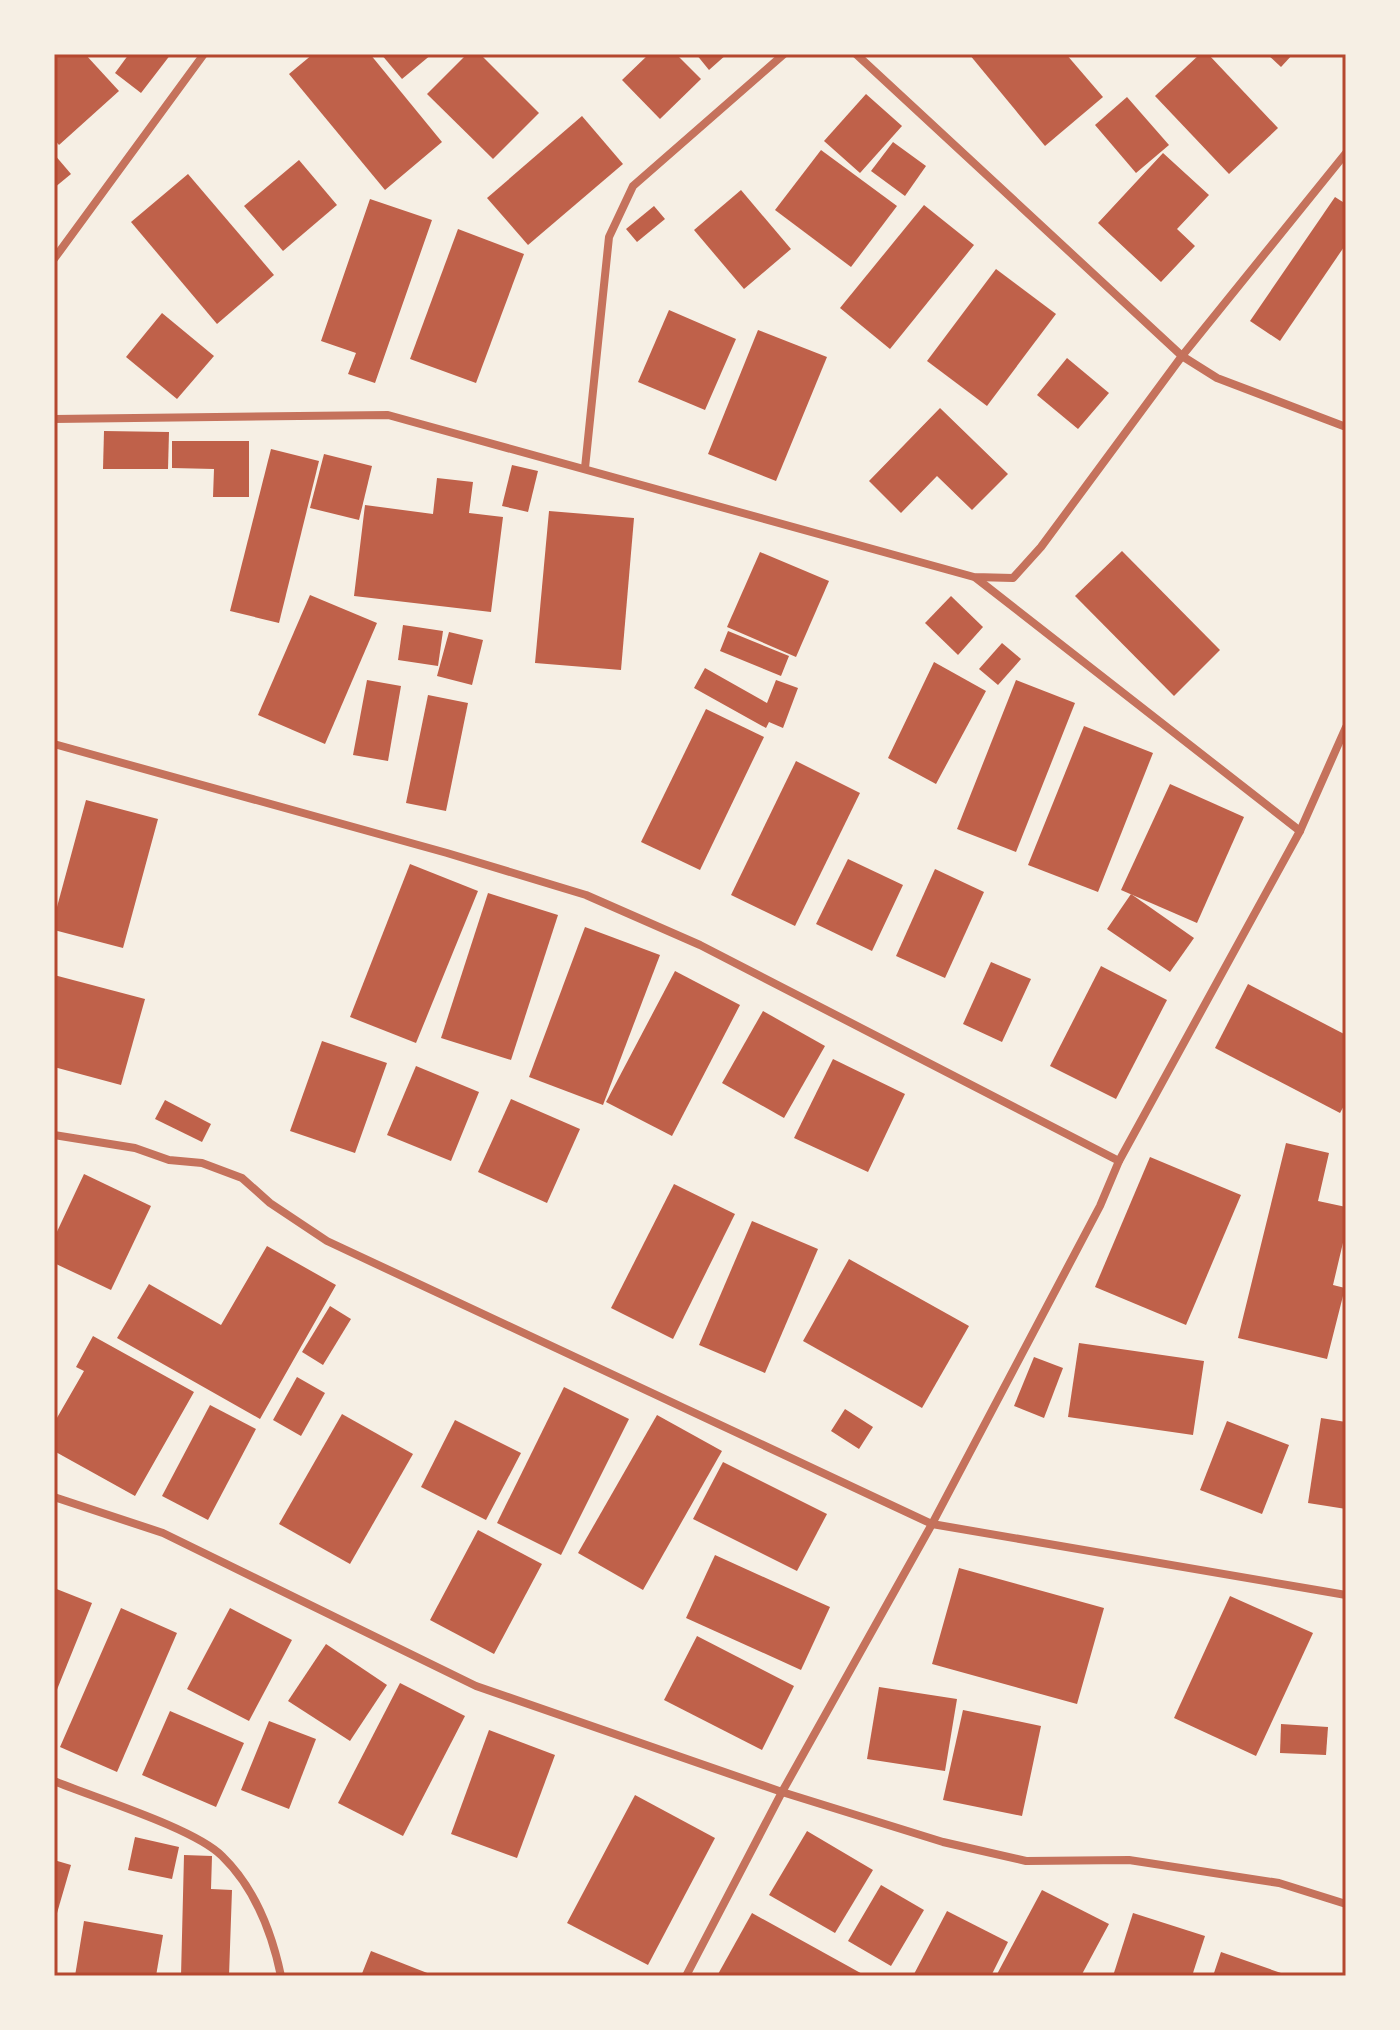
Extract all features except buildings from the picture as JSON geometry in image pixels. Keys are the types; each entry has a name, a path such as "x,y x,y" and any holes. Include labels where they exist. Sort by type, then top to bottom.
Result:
{"street":[{"path":"54,259 204,54"},
{"path":"585,468 609,237 633,186 784,54"},
{"path":"856,54 1182,356 1217,378 1346,427"},
{"path":"54,419 388,415 974,577 1013,578 1041,547 1182,356 1346,153"},
{"path":"974,577 1300,831"},
{"path":"686,1976 782,1792 932,1524 1100,1206 1119,1161 1300,831 1346,727"},
{"path":"54,744 447,853 586,895 700,945 1119,1161"},
{"path":"54,1135 135,1148 169,1160 202,1163 242,1178 270,1203 327,1241 932,1524 1346,1595"},
{"path":"54,1497 163,1533 476,1686 782,1792 943,1842 1026,1861 1129,1860 1279,1883 1346,1904"},
{"path":"54,1781 199,1839 222,1856 254,1897 281,1976"}]}
